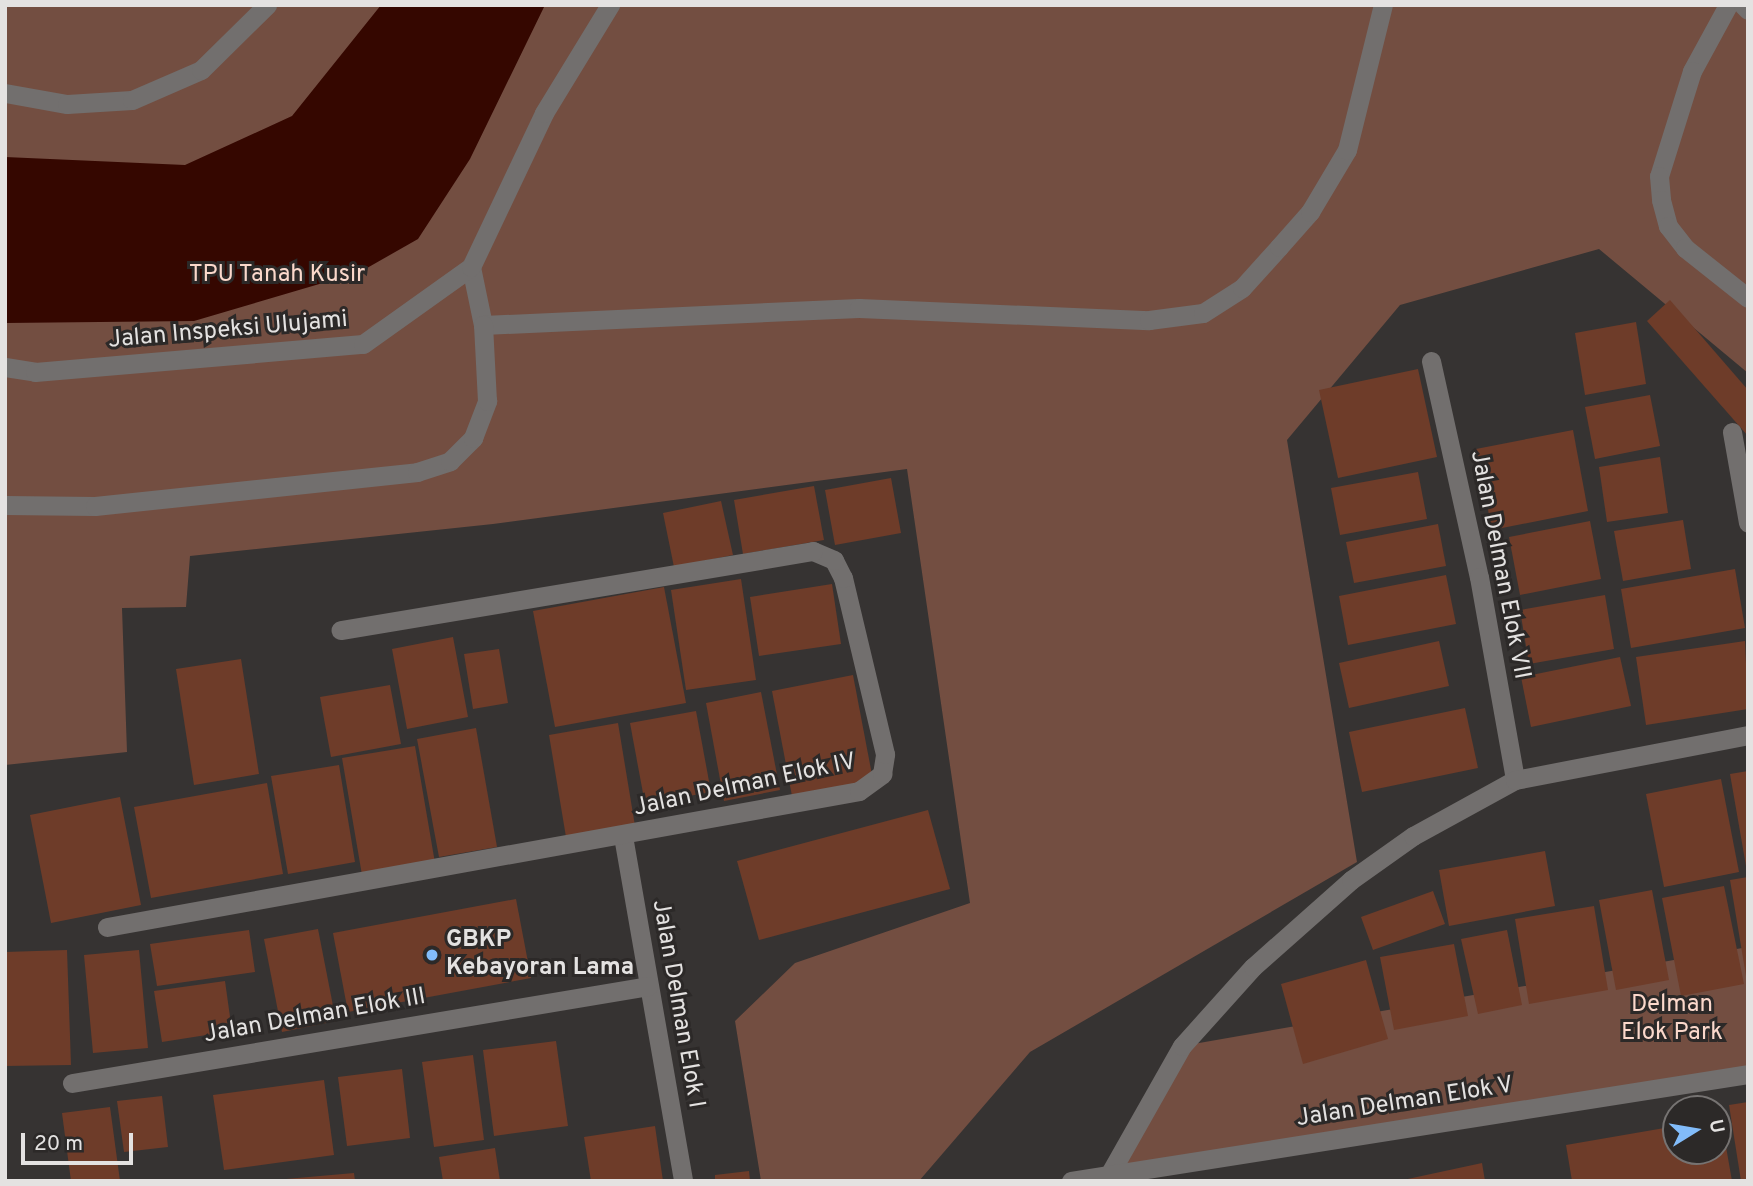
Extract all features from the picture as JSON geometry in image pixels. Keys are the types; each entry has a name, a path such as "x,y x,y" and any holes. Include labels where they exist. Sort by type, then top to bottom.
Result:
{"street":[{"path":"5,93 66,104 132,100 201,70 267,5"},
{"name":"Jalan Inspeksi Ulujami","path":"5,367 35,372 363,344 471,267 544,113 610,5"},
{"path":"483,325 859,307 1149,320 1203,313 1242,288 1302,221 1347,150 1383,5"},
{"path":"1728,5 1692,71 1659,176 1661,200 1668,226 1685,248 1748,298"},
{"path":"1743,5 1748,10"},
{"path":"5,505 95,506 417,472 450,461 473,438 487,401 483,325 471,267"},
{"name":"Jalan Delman Elok VII","path":"1431,361 1479,577 1514,780"},
{"path":"1732,432 1748,523"},
{"name":"Jalan Delman Elok IV","path":"107,928 859,792 882,774 885,754 834,560 813,551 791,552 341,631"},
{"path":"1109,1175 1182,1046 1253,967 1351,880 1514,780 1748,735"},
{"name":"Jalan Delman Elok I","path":"623,836 683,1181"},
{"name":"Jalan Delman Elok III","path":"72,1083 648,986"},
{"name":"Jalan Delman Elok V","path":"1070,1181 1748,1074"}],"green space":[{"name":"TPU Tanah Kusir","path":"5,5 1748,5 1748,373 1599,249 1400,305 1287,440 1357,862 1030,1052 919,1181 761,1181 735,1021 795,963 970,903 907,469 493,524 190,556 186,607 122,608 127,752 5,765"},
{"name":"Delman Elok Park","path":"1748,947 1748,1066 1109,1175 1182,1046"}],"shaded area":[{"path":"381,5 545,5 470,159 418,239 360,272 194,321 5,323 5,157 185,165 292,116"}],"building":[{"path":"1670,300 1748,390 1748,436 1647,321"},
{"path":"1636,322 1646,384 1585,395 1575,333"},
{"path":"1418,369 1437,457 1338,478 1319,390"},
{"path":"1650,395 1660,446 1595,459 1585,407"},
{"path":"1573,430 1588,511 1492,530 1476,449"},
{"path":"1660,457 1668,513 1607,522 1599,467"},
{"path":"1418,472 1427,519 1340,535 1331,488"},
{"path":"891,478 901,533 835,545 825,490"},
{"path":"814,486 824,540 743,554 734,500"},
{"path":"721,501 733,555 674,567 663,513"},
{"path":"1683,520 1691,569 1623,581 1614,531"},
{"path":"1590,521 1601,579 1520,595 1509,537"},
{"path":"1438,524 1446,566 1354,583 1346,542"},
{"path":"1735,569 1745,628 1631,648 1621,589"},
{"path":"1446,575 1456,624 1348,645 1339,596"},
{"path":"741,579 756,680 686,690 671,590"},
{"path":"832,584 841,644 759,656 750,597"},
{"path":"664,587 686,703 555,727 533,611"},
{"path":"1605,595 1614,649 1529,664 1520,610"},
{"path":"453,637 468,717 407,729 392,649"},
{"path":"1439,641 1449,686 1349,708 1339,663"},
{"path":"1745,641 1748,709 1646,725 1636,657"},
{"path":"499,649 508,703 473,709 464,654"},
{"path":"1620,657 1631,706 1531,727 1521,677"},
{"path":"241,659 259,774 194,785 176,669"},
{"path":"853,675 873,780 792,796 772,691"},
{"path":"390,685 401,744 331,757 320,697"},
{"path":"761,692 780,790 724,801 706,703"},
{"path":"1465,708 1478,768 1362,792 1349,732"},
{"path":"696,711 711,792 645,804 630,723"},
{"path":"618,723 635,826 566,837 549,735"},
{"path":"476,728 497,847 439,857 417,739"},
{"path":"415,746 435,863 362,875 342,758"},
{"path":"339,765 355,862 288,874 271,776"},
{"path":"1748,771 1748,866 1746,866 1730,774"},
{"path":"1721,779 1739,872 1664,887 1646,794"},
{"path":"267,783 283,874 151,898 134,807"},
{"path":"120,797 141,905 51,923 30,815"},
{"path":"928,810 950,889 759,940 737,861"},
{"path":"1545,851 1555,906 1449,926 1439,870"},
{"path":"1748,877 1748,976 1746,976 1730,880"},
{"path":"1724,886 1744,984 1681,996 1662,898"},
{"path":"1652,890 1669,980 1616,990 1599,900"},
{"path":"1433,891 1445,924 1373,950 1361,917"},
{"name":"GBKP Kebayoran Lama","path":"516,899 531,978 348,1012 333,933"},
{"path":"1594,906 1608,990 1529,1004 1515,919"},
{"path":"318,929 336,1021 282,1032 264,939"},
{"path":"249,930 255,972 157,986 150,944"},
{"path":"1507,930 1522,1005 1478,1014 1461,939"},
{"path":"1454,944 1468,1016 1394,1030 1380,957"},
{"path":"67,950 71,1065 5,1066 5,952"},
{"path":"139,950 148,1048 93,1053 84,955"},
{"path":"1366,960 1388,1039 1303,1064 1281,984"},
{"path":"225,981 232,1031 162,1042 154,991"},
{"path":"556,1041 568,1126 494,1136 483,1050"},
{"path":"473,1055 484,1140 434,1147 422,1062"},
{"path":"402,1069 410,1138 347,1146 338,1077"},
{"path":"324,1080 334,1155 224,1170 213,1095"},
{"path":"162,1096 168,1147 124,1152 117,1101"},
{"path":"1748,1102 1748,1181 1741,1181 1732,1124 1732,1105"},
{"path":"110,1107 120,1181 71,1181 62,1113"},
{"path":"655,1126 663,1181 591,1181 584,1137"},
{"path":"1662,1128 1662,1165 1729,1165 1732,1181 1572,1181 1566,1145"},
{"path":"495,1148 500,1181 443,1181 439,1157"},
{"path":"1482,1163 1485,1181 1403,1181 1403,1180"},
{"path":"749,1171 750,1181 715,1181 715,1175"},
{"path":"354,1173 355,1181 286,1181 286,1179"}],"place":[{"name":"GBKP Kebayoran Lama","path":"432,955"}]}
